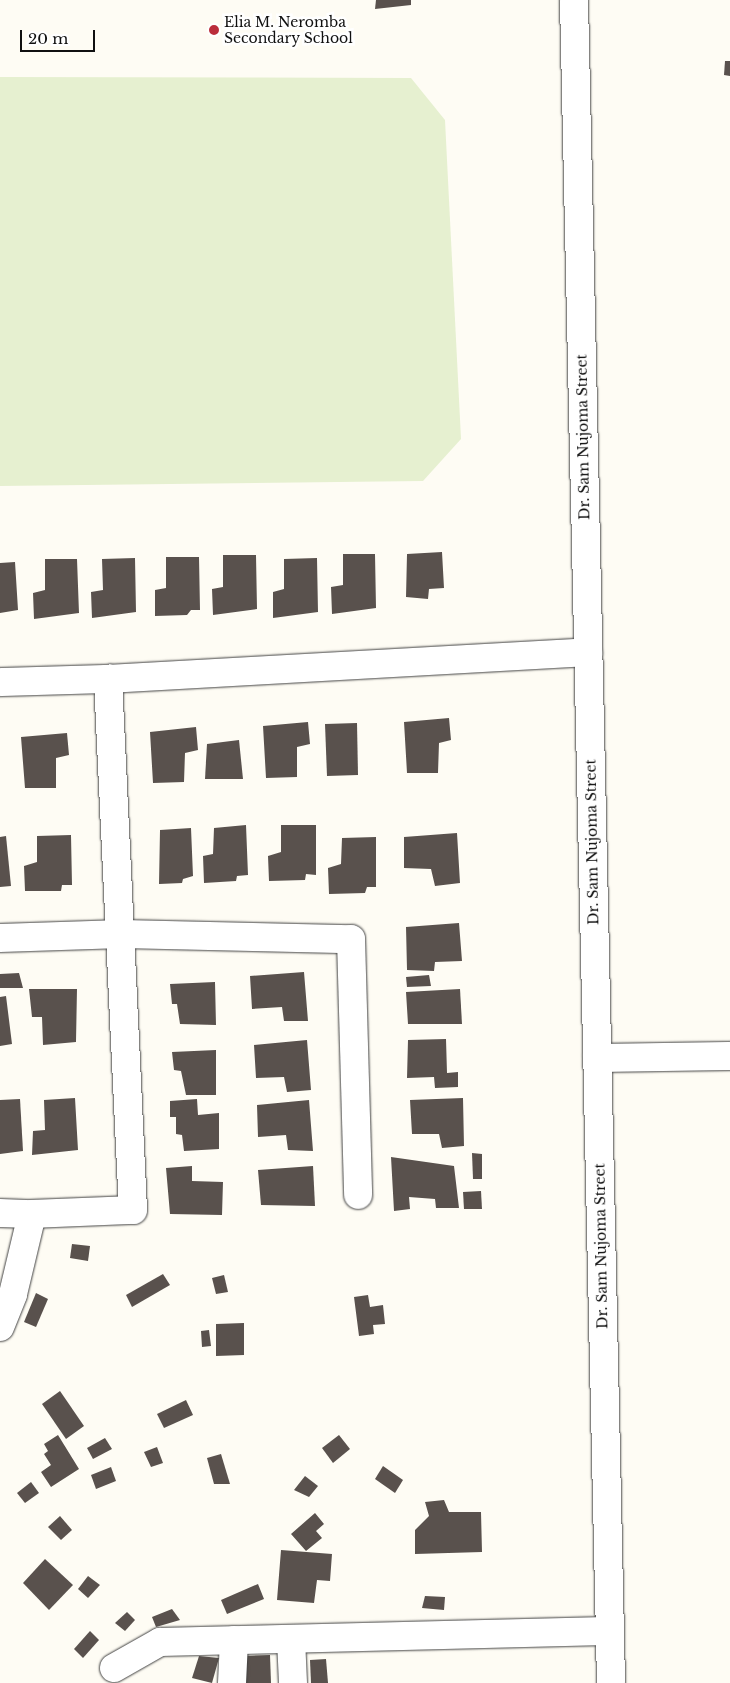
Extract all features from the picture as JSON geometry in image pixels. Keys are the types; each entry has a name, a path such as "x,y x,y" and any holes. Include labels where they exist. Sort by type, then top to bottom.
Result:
{"street":[{"name":"Dr. Sam Nujoma Street","path":"574,0 611,1683"},
{"path":"0,682 108,679 588,652"},
{"path":"0,1214 133,1210 122,934 108,679"},
{"path":"0,938 122,934 350,939 358,1195"},
{"path":"597,1058 730,1056"},
{"path":"0,1327 13,1294 32,1214"},
{"path":"114,1668 160,1642 234,1645 291,1644 609,1631"},
{"path":"291,1644 292,1683"},
{"path":"232,1683 234,1645"}],"green space":[{"path":"0,77 411,78 445,120 461,439 423,481 0,486"}],"building":[{"path":"376,0 411,0 411,5 375,9"},
{"path":"725,61 730,61 730,76 724,75"},
{"path":"442,552 444,588 429,589 428,599 406,597 407,554"},
{"path":"343,554 375,554 376,608 332,614 331,587 343,585"},
{"path":"223,555 256,555 257,609 213,615 212,589 223,587"},
{"path":"166,557 199,557 200,610 191,610 187,615 155,616 155,590 166,588"},
{"path":"135,558 136,612 92,618 91,592 103,590 102,559"},
{"path":"317,558 318,612 273,618 273,592 284,589 284,559"},
{"path":"45,559 77,559 79,613 34,619 33,593 45,590"},
{"path":"15,562 18,610 0,613 0,563"},
{"path":"449,718 451,740 439,743 438,773 407,773 404,722"},
{"path":"308,722 310,744 297,747 297,777 266,778 263,726"},
{"path":"357,723 358,775 327,776 325,724"},
{"path":"196,727 198,750 185,753 184,782 153,783 150,732"},
{"path":"67,733 69,755 56,758 56,788 25,788 21,737"},
{"path":"239,740 243,779 205,779 207,744"},
{"path":"246,825 248,875 237,876 236,881 204,883 203,856 213,854 214,828"},
{"path":"281,825 316,825 316,875 306,874 305,880 269,881 268,856 281,852"},
{"path":"191,828 193,876 183,879 182,883 159,884 160,830"},
{"path":"457,833 460,883 435,886 431,869 404,868 404,837"},
{"path":"71,835 72,885 62,885 61,891 25,891 24,866 37,862 37,836"},
{"path":"6,836 11,886 0,887 0,837"},
{"path":"376,837 376,887 367,887 365,893 329,894 328,868 341,864 342,838"},
{"path":"459,923 462,961 435,962 434,971 407,970 406,927"},
{"path":"304,972 308,1021 284,1021 282,1007 252,1009 250,976"},
{"path":"19,973 23,988 0,988 0,974"},
{"path":"429,975 431,986 407,987 406,977"},
{"path":"215,982 216,1025 180,1024 177,1004 172,1004 170,984"},
{"path":"29,989 77,989 76,1042 43,1045 42,1017 32,1017"},
{"path":"460,989 462,1024 408,1024 406,992"},
{"path":"6,996 12,1044 0,1046 0,997"},
{"path":"446,1039 447,1073 458,1072 458,1087 435,1088 434,1077 407,1078 408,1040"},
{"path":"307,1040 311,1090 287,1092 284,1077 256,1078 254,1045"},
{"path":"216,1050 216,1095 186,1095 181,1071 174,1070 172,1052"},
{"path":"75,1098 78,1150 32,1155 33,1131 45,1130 44,1100"},
{"path":"463,1098 464,1146 442,1148 439,1134 412,1134 410,1100"},
{"path":"20,1099 23,1151 0,1154 0,1100"},
{"path":"197,1099 198,1115 219,1113 219,1149 184,1151 182,1135 176,1134 176,1117 170,1117 170,1101"},
{"path":"309,1100 313,1151 288,1150 286,1135 258,1137 257,1105"},
{"path":"472,1153 482,1154 482,1179 473,1179"},
{"path":"391,1157 454,1166 459,1208 436,1208 435,1199 409,1197 410,1209 394,1211"},
{"path":"192,1166 192,1181 223,1182 222,1215 170,1214 166,1168"},
{"path":"313,1166 315,1206 261,1205 258,1170"},
{"path":"481,1191 482,1209 464,1209 463,1192"},
{"path":"72,1244 90,1246 88,1261 70,1258"},
{"path":"163,1274 170,1285 132,1307 126,1295"},
{"path":"224,1275 228,1292 216,1294 212,1278"},
{"path":"36,1293 48,1299 36,1327 24,1322"},
{"path":"368,1295 370,1307 383,1305 385,1324 373,1325 374,1334 359,1336 354,1297"},
{"path":"244,1323 244,1355 216,1356 216,1324"},
{"path":"209,1330 211,1346 202,1347 201,1331"},
{"path":"60,1391 84,1426 66,1439 42,1404"},
{"path":"186,1400 193,1415 164,1428 157,1414"},
{"path":"58,1435 79,1469 51,1487 41,1472 51,1465 44,1454 48,1451 44,1444"},
{"path":"339,1435 350,1449 333,1463 322,1448"},
{"path":"105,1438 112,1449 93,1459 87,1448"},
{"path":"157,1447 163,1463 151,1467 144,1452"},
{"path":"221,1454 230,1484 214,1484 207,1458"},
{"path":"383,1466 403,1480 395,1493 375,1479"},
{"path":"111,1467 116,1481 96,1489 91,1475"},
{"path":"305,1476 318,1486 309,1497 294,1490"},
{"path":"31,1482 39,1493 25,1503 17,1493"},
{"path":"444,1500 449,1512 481,1512 482,1552 415,1554 415,1530 429,1516 425,1502"},
{"path":"315,1513 324,1524 316,1531 322,1538 306,1551 291,1534"},
{"path":"60,1516 72,1530 61,1540 48,1527"},
{"path":"281,1550 332,1554 330,1581 317,1580 314,1603 277,1600"},
{"path":"45,1559 73,1585 49,1610 23,1583"},
{"path":"88,1576 100,1585 88,1598 78,1589"},
{"path":"258,1584 264,1599 227,1614 221,1600"},
{"path":"425,1596 445,1597 444,1610 422,1608"},
{"path":"172,1609 180,1620 156,1627 152,1617"},
{"path":"127,1612 135,1620 125,1631 115,1623"},
{"path":"90,1631 99,1640 83,1658 74,1649"},
{"path":"270,1655 271,1683 244,1683 243,1656"},
{"path":"199,1656 219,1658 212,1683 192,1678"},
{"path":"326,1659 328,1683 311,1683 310,1660"}],"place":[{"name":"Elia M. Neromba Secondary School","path":"214,30"}]}
